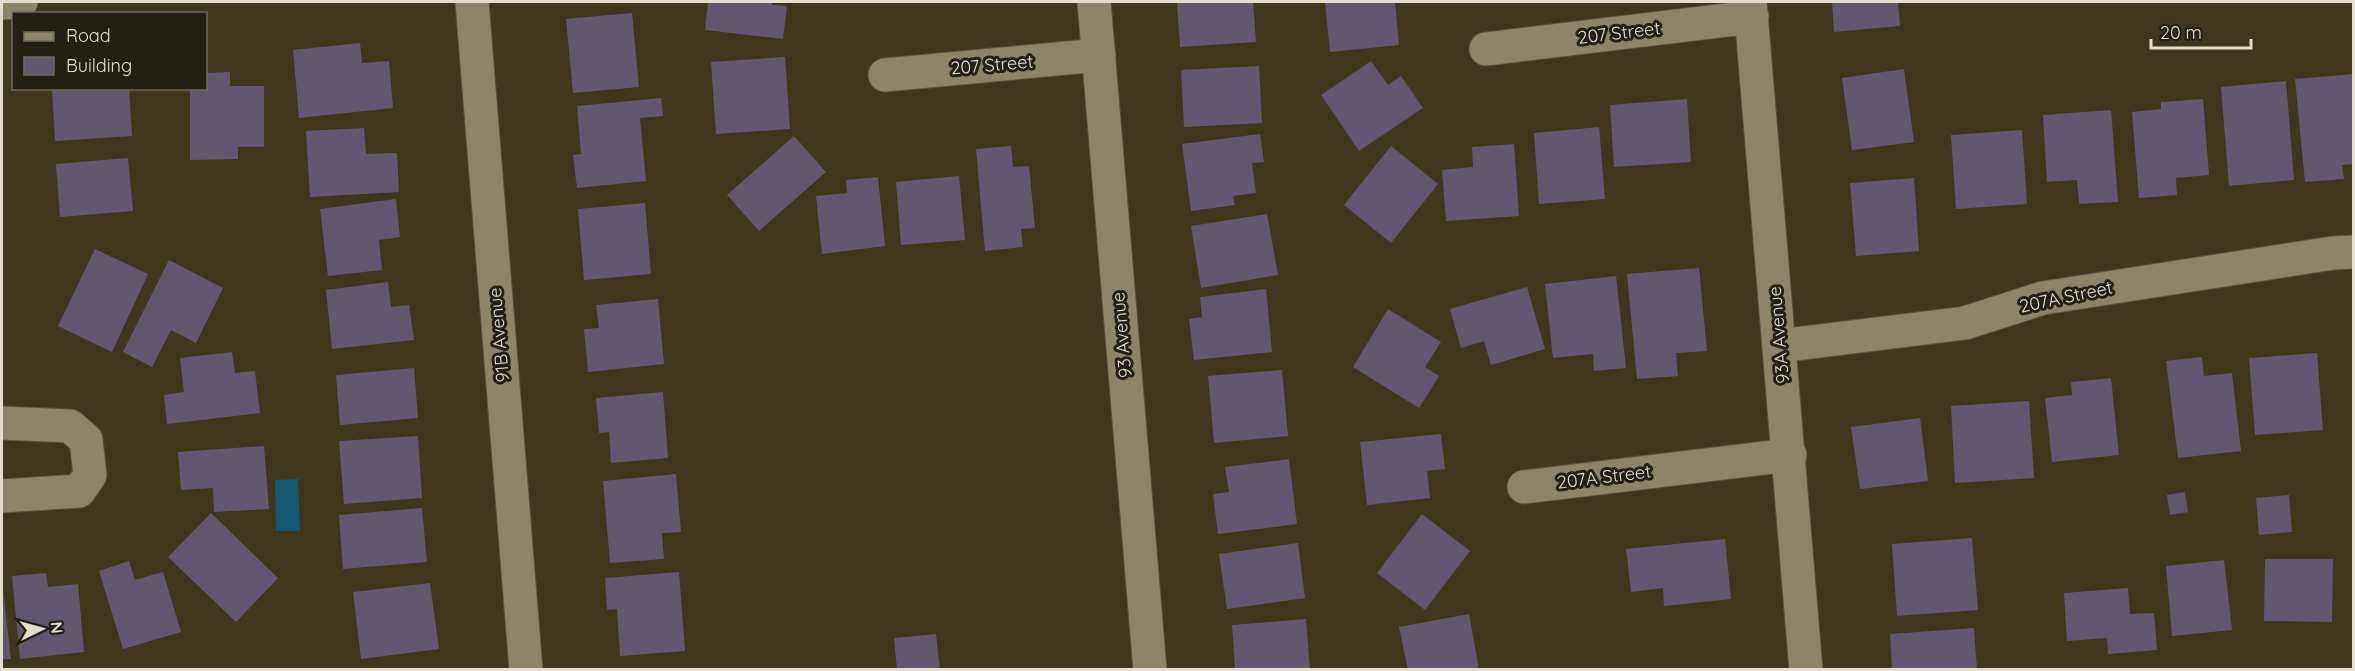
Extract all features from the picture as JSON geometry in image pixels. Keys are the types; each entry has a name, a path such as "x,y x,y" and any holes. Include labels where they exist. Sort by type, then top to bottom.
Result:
{"street":[{"path":"2,3 21,2"},
{"name":"91B Avenue","path":"472,2 526,669"},
{"name":"93 Avenue","path":"1094,2 1150,669"},
{"name":"207 Street","path":"1485,49 1751,9"},
{"name":"93A Avenue","path":"1751,9 1790,455 1806,669"},
{"name":"207 Street","path":"885,75 1099,55"},
{"name":"207A Street","path":"1780,346 1965,323 2043,297 2333,253 2354,252"},
{"path":"2,420 70,426 87,440 90,475 79,491 2,496"},
{"name":"207A Street","path":"1524,487 1790,455"}],"water":[{"path":"298,479 300,531 276,531 275,480"}],"building":[{"path":"708,2 772,2 772,5 787,6 783,39 705,30"},
{"path":"1177,2 1253,2 1256,42 1180,47"},
{"path":"1325,2 1395,2 1399,45 1330,52"},
{"path":"1832,2 1898,2 1900,26 1834,32"},
{"path":"632,13 639,87 573,93 566,19"},
{"path":"360,43 362,63 389,61 393,108 299,118 293,50"},
{"path":"785,57 790,129 716,134 711,62"},
{"path":"1371,61 1388,85 1401,76 1423,108 1359,151 1321,95"},
{"path":"1259,66 1262,123 1184,127 1181,70"},
{"path":"1904,69 1914,142 1852,150 1842,78"},
{"path":"230,72 230,86 264,86 264,147 238,147 238,159 190,160 190,90 207,90 207,73"},
{"path":"2354,74 2354,164 2342,165 2344,179 2305,182 2295,79"},
{"path":"2286,81 2294,180 2229,186 2221,87"},
{"path":"52,90 129,90 132,136 55,141"},
{"path":"661,98 663,116 640,118 646,181 577,188 573,155 581,154 577,106"},
{"path":"1687,99 1691,162 1614,167 1610,105"},
{"path":"2203,99 2209,175 2176,178 2177,195 2139,198 2132,112 2161,109 2161,102"},
{"path":"2111,110 2118,202 2079,204 2077,180 2047,182 2043,115"},
{"path":"1599,127 1605,199 1539,204 1534,133"},
{"path":"364,128 366,154 397,153 399,192 310,197 306,131"},
{"path":"2022,130 2027,204 1956,209 1951,135"},
{"path":"1260,134 1264,162 1252,163 1256,193 1233,196 1235,205 1191,211 1182,144"},
{"path":"794,136 826,172 759,231 727,195"},
{"path":"1514,144 1519,216 1446,221 1442,170 1473,167 1472,147"},
{"path":"1011,146 1013,167 1029,166 1035,228 1021,229 1023,247 985,251 976,149"},
{"path":"1391,146 1438,184 1391,243 1344,205"},
{"path":"128,158 133,211 60,217 56,164"},
{"path":"959,176 965,240 901,245 896,182"},
{"path":"878,177 885,246 822,254 816,196 847,193 846,180"},
{"path":"1914,178 1919,251 1856,256 1850,183"},
{"path":"396,199 400,237 379,240 382,270 328,276 320,209"},
{"path":"645,203 651,274 584,280 578,209"},
{"path":"1267,214 1278,275 1201,288 1191,226"},
{"path":"95,249 148,274 112,352 58,326"},
{"path":"169,260 223,288 196,343 171,330 152,367 123,352"},
{"path":"1699,268 1707,351 1676,353 1678,376 1637,379 1627,274"},
{"path":"1616,276 1626,368 1594,371 1593,354 1553,358 1545,284"},
{"path":"388,282 391,307 409,305 414,340 332,349 326,290"},
{"path":"1527,287 1545,349 1491,365 1484,341 1461,348 1450,309"},
{"path":"1266,289 1272,352 1194,360 1189,319 1202,317 1200,297"},
{"path":"658,299 664,364 588,372 584,329 599,328 596,305"},
{"path":"1388,309 1441,342 1425,367 1439,376 1419,408 1353,367"},
{"path":"232,352 235,373 255,371 260,413 167,424 164,395 184,392 180,358"},
{"path":"2317,353 2323,430 2255,435 2249,358"},
{"path":"2202,357 2204,376 2232,373 2241,451 2178,458 2166,361"},
{"path":"414,368 418,418 340,425 336,375"},
{"path":"1282,370 1288,436 1214,443 1208,376"},
{"path":"2111,378 2119,455 2052,462 2045,398 2072,395 2071,382"},
{"path":"663,392 668,458 611,463 609,432 599,433 596,398"},
{"path":"2029,401 2034,478 1955,483 1951,406"},
{"path":"1920,418 1928,481 1860,489 1851,427"},
{"path":"1441,434 1445,469 1427,471 1430,498 1367,505 1360,442"},
{"path":"418,436 422,498 344,504 339,441"},
{"path":"264,446 269,509 214,512 213,488 181,490 178,452"},
{"path":"1289,459 1297,524 1218,534 1213,494 1229,492 1225,467"},
{"path":"676,474 681,532 662,533 664,559 610,563 603,481"},
{"path":"2185,492 2188,512 2170,515 2167,495"},
{"path":"2289,495 2292,532 2259,535 2256,498"},
{"path":"422,508 427,562 343,569 339,515"},
{"path":"211,513 278,578 236,622 168,557"},
{"path":"1422,514 1470,551 1425,610 1377,573"},
{"path":"1972,538 1978,610 1897,616 1892,544"},
{"path":"1725,539 1731,599 1664,606 1663,588 1631,592 1626,549"},
{"path":"1298,543 1305,598 1227,609 1219,554"},
{"path":"2265,559 2333,559 2332,622 2264,621"},
{"path":"2224,560 2232,630 2172,636 2166,566"},
{"path":"129,561 135,580 163,572 181,632 123,649 99,571"},
{"path":"679,572 685,651 620,656 617,609 607,610 605,578"},
{"path":"46,573 48,587 78,584 84,652 20,659 12,576"},
{"path":"2,582 11,659 2,659"},
{"path":"430,583 439,649 361,659 353,592"},
{"path":"2128,588 2130,614 2154,613 2157,650 2108,654 2107,638 2067,641 2064,593"},
{"path":"1469,614 1479,670 1408,670 1399,627"},
{"path":"1306,619 1310,670 1235,670 1232,625"},
{"path":"1974,628 1977,670 1892,670 1890,634"},
{"path":"936,634 940,670 897,670 894,638"}]}
